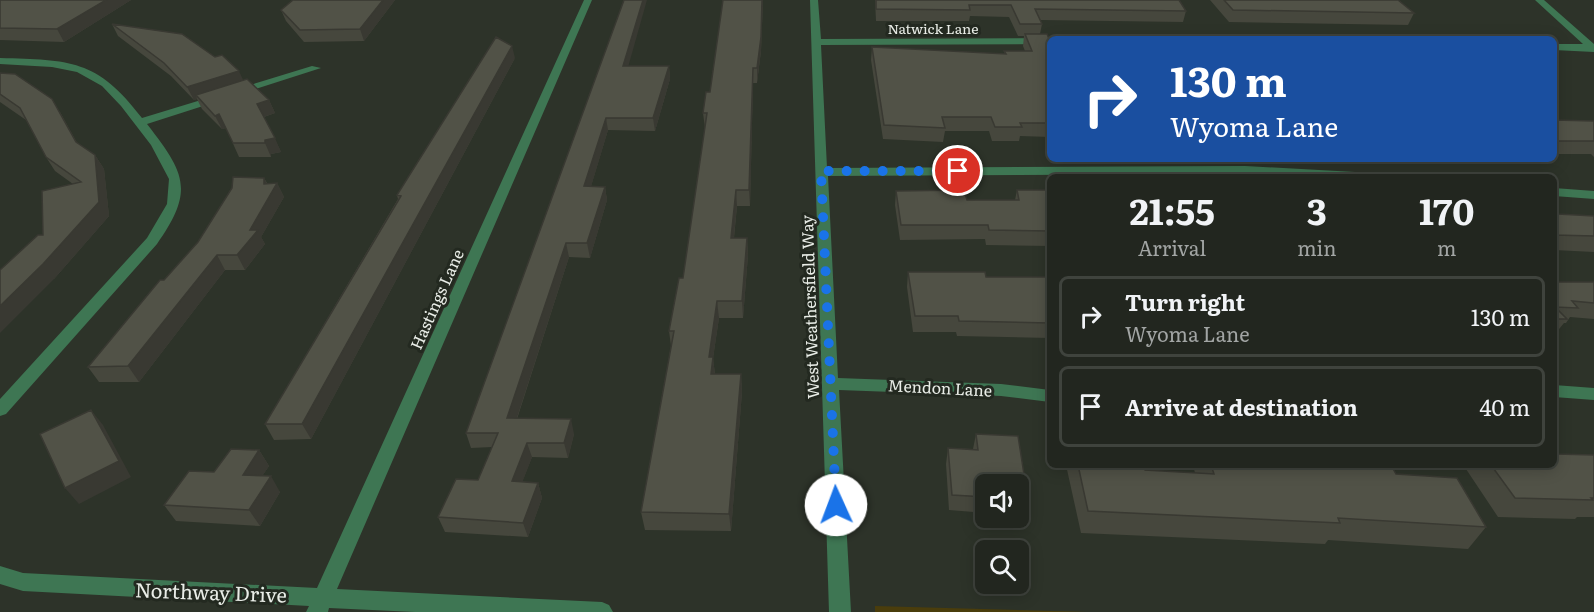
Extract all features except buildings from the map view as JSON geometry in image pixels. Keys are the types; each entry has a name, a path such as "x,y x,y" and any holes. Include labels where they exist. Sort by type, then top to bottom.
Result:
{"street":[{"name":"Hastings Lane","path":"321,604 588,0"},
{"name":"West Weathersfield Way","path":"814,0 840,612"},
{"path":"1539,0 1593,48"},
{"name":"Natwick Lane","path":"816,42 1047,41"},
{"path":"1557,47 1593,48"},
{"path":"0,61 59,65 91,75 108,85 161,152 175,178 171,210 152,242 0,410"},
{"path":"138,123 316,68"},
{"path":"821,171 1245,170 1318,174"},
{"path":"1557,192 1594,195"},
{"name":"Mendon Lane","path":"830,384 967,389 1047,396"},
{"path":"1557,391 1594,394"},
{"name":"Northway Drive","path":"0,575 23,582 321,604 602,612"}],"shaded area":[{"path":"875,606 1087,612 875,612"}],"route":[{"path":"836,505 821,171 958,171"}]}
